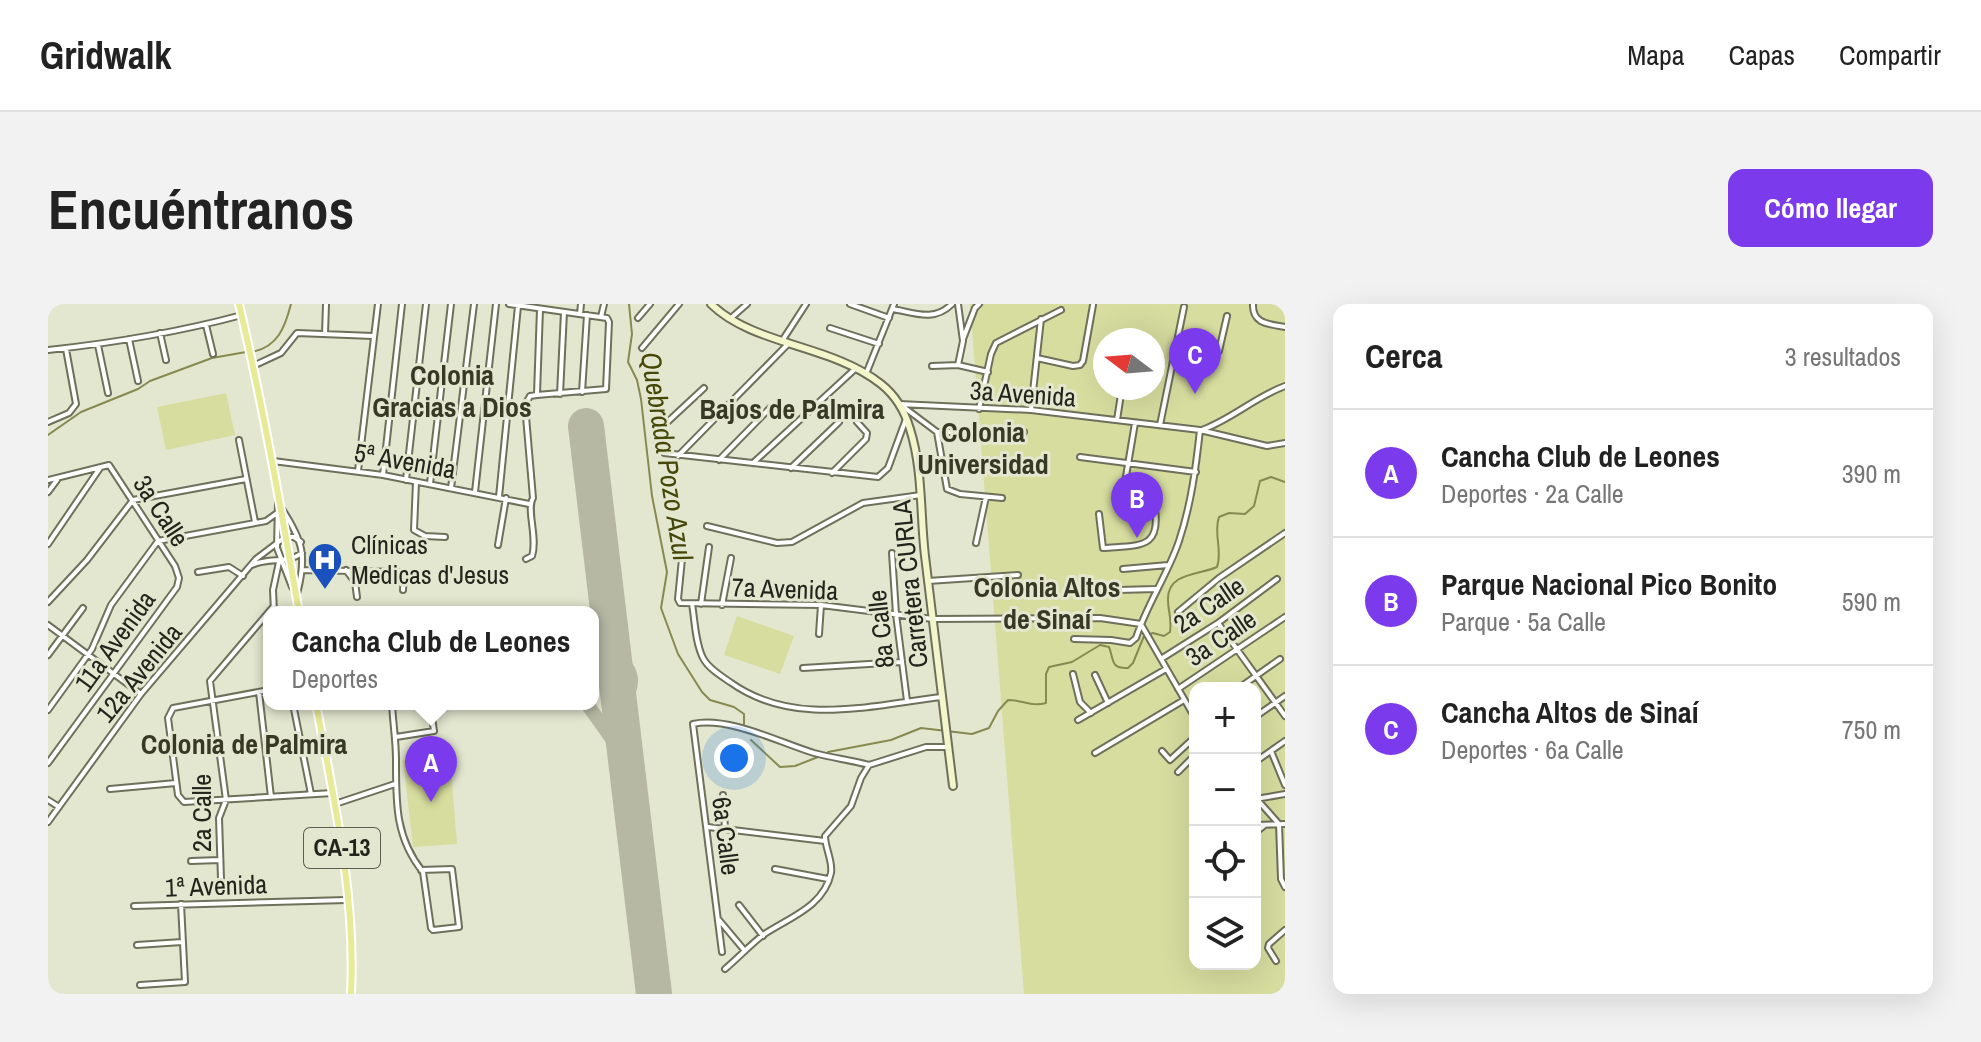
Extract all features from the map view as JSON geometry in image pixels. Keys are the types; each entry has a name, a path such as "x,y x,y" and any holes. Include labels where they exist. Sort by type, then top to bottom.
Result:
{"main road":[{"path":"239,304 273,461 298,606"},
{"name":"Carretera CURLA","path":"711,304 731,318 786,342 856,367 883,386 899,404 918,459 928,581 953,786"},
{"name":"CA-13","path":"317,710 335,804 347,900 351,994"}],"street":[{"path":"325,334 326,304"},
{"path":"358,471 378,304"},
{"path":"383,475 402,304"},
{"path":"406,480 426,304"},
{"path":"430,484 451,304"},
{"path":"451,488 474,304"},
{"path":"475,492 496,304"},
{"path":"509,304 604,317 609,322 607,388 530,396 525,405 533,498 529,504 535,533 532,556 526,559"},
{"path":"555,311 556,304"},
{"path":"580,314 581,304"},
{"path":"604,304 604,317"},
{"path":"638,318 650,304"},
{"path":"642,348 679,304"},
{"path":"731,318 747,304"},
{"path":"678,456 786,342 806,304"},
{"path":"850,304 889,318"},
{"path":"866,374 893,306 934,315 955,304 963,341"},
{"path":"958,365 963,341 979,304"},
{"path":"1253,304 1254,315 1261,322 1285,327"},
{"path":"1037,358 1077,366 1083,361 1093,305"},
{"path":"499,497 518,306"},
{"path":"1160,425 1184,307"},
{"path":"537,395 540,309"},
{"path":"979,409 996,343 1061,310"},
{"path":"560,394 564,312"},
{"path":"48,350 98,345 206,325 242,315"},
{"path":"582,392 587,315"},
{"path":"1177,346 1218,352 1227,316"},
{"path":"1031,410 1041,319"},
{"path":"206,325 213,354"},
{"path":"830,328 879,344"},
{"path":"160,333 166,360"},
{"path":"253,366 281,353 294,334 373,336"},
{"path":"129,339 138,381"},
{"path":"98,345 108,393"},
{"path":"48,413 49,421 69,413 76,404 66,348"},
{"path":"932,366 958,365 988,372"},
{"path":"752,463 856,367"},
{"path":"1074,639 1130,643 1136,638 1179,541 1196,472 1200,430 1219,424 1245,405 1285,386"},
{"path":"704,388 658,434 660,450 669,455 871,477 884,474 906,419"},
{"path":"1117,420 1120,400"},
{"path":"899,404 937,432 1024,432"},
{"name":"3a Avenida","path":"899,404 1031,410 1200,430 1267,446 1285,443"},
{"path":"719,460 770,408"},
{"path":"791,468 839,422"},
{"path":"832,473 866,439 867,433 857,422"},
{"path":"1099,514 1102,547 1139,545 1149,542 1154,535 1154,503 1125,499 1123,494 1135,423"},
{"path":"937,432 947,489 954,493 1002,498"},
{"path":"239,440 255,522"},
{"path":"1080,457 1196,472"},
{"name":"5ª Avenida","path":"273,461 383,475 529,504"},
{"path":"942,464 1016,465"},
{"name":"3a Calle","path":"102,466 109,465 175,566 179,578"},
{"path":"48,480 102,466"},
{"path":"48,544 102,466"},
{"path":"48,492 58,478"},
{"path":"48,602 87,560 133,500 246,479"},
{"path":"416,482 414,530 425,536 445,537"},
{"path":"707,526 777,543 792,542 863,503 921,495"},
{"path":"976,543 986,497"},
{"path":"498,545 506,498"},
{"path":"278,502 276,542 279,560 296,596"},
{"path":"278,502 301,542 303,570 296,596"},
{"path":"48,710 88,655 111,605 158,541 266,521 277,513"},
{"path":"266,521 276,527"},
{"path":"1178,612 1219,578 1285,533"},
{"path":"285,537 294,537 301,542"},
{"name":"12a Avenida","path":"48,822 141,694 252,565 285,537"},
{"path":"701,604 709,547"},
{"path":"252,565 266,559 289,560 302,553"},
{"name":"8a Calle","path":"892,553 907,701"},
{"path":"722,605 731,558"},
{"name":"7a Avenida","path":"682,559 680,603 821,605 933,619 1100,618 1142,627"},
{"path":"274,606 273,590 279,560"},
{"path":"1123,569 1168,565"},
{"name":"3a Calle","path":"198,572 229,567 243,576"},
{"path":"303,570 403,573 403,590"},
{"path":"346,570 355,582 357,597"},
{"path":"928,581 1018,575"},
{"name":"11a Avenida","path":"48,763 177,587 179,578"},
{"name":"2a Calle","path":"1161,659 1218,623 1277,579"},
{"path":"1080,591 1156,589"},
{"path":"692,604 704,661 743,692 790,709 833,712 942,697"},
{"path":"819,634 821,605"},
{"path":"48,655 83,608"},
{"name":"3a Calle","path":"1178,689 1285,617"},
{"path":"212,699 210,681 263,621"},
{"path":"1218,623 1285,716"},
{"path":"48,625 141,694"},
{"path":"1142,627 1189,708"},
{"path":"1248,682 1280,659"},
{"path":"803,668 902,662"},
{"path":"1078,720 1166,669"},
{"path":"1073,674 1080,702 1091,713"},
{"path":"1095,675 1108,703"},
{"path":"263,691 173,708 168,718 176,783 181,799 184,802 333,793"},
{"path":"259,692 271,797"},
{"path":"1261,712 1285,696"},
{"name":"2a Calle","path":"212,699 226,800 219,818 221,879"},
{"path":"1095,753 1184,700"},
{"path":"294,710 311,794"},
{"path":"393,710 398,826 421,870 433,930 459,925 453,870 421,870"},
{"path":"396,737 434,729 431,710"},
{"name":"6a Calle","path":"722,952 693,724 710,723 761,732 812,752 869,765"},
{"path":"1261,758 1285,741"},
{"path":"1162,751 1170,760 1189,743"},
{"path":"725,969 763,936 812,905 828,879 831,867 825,841 828,831 851,806 869,765 926,747 948,747"},
{"path":"1271,751 1285,785"},
{"path":"1178,772 1189,761"},
{"path":"110,789 176,783"},
{"path":"335,804 395,784"},
{"path":"1261,797 1285,794"},
{"path":"723,795 725,829"},
{"path":"48,800 59,807"},
{"path":"1261,803 1282,824 1281,879 1285,887"},
{"path":"1261,825 1282,824"},
{"path":"1261,828 1265,825"},
{"path":"707,827 825,841"},
{"path":"191,861 220,860"},
{"path":"775,869 828,879"},
{"name":"1ª Avenida","path":"134,906 347,900"},
{"path":"140,985 185,982 181,904"},
{"path":"739,905 763,936"},
{"path":"719,920 745,951"},
{"path":"1276,961 1269,944 1285,930"},
{"path":"137,945 183,942"}],"green space":[{"path":"970,304 1285,304 1285,994 1024,994"},
{"path":"226,393 235,435 166,450 157,407"},
{"path":"737,616 794,636 780,674 724,655"},
{"path":"450,758 457,844 413,847 403,760"}],"waterway":[{"name":"Quebrada Pozo Azul","path":"252,352 268,346 279,335 291,304"},
{"name":"Quebrada Pozo Azul","path":"629,304 632,334 628,362 637,380 641,399 652,496 667,572 661,608 678,654 702,692 710,700 734,707 744,714 744,724"},
{"name":"Quebrada Pozo Azul","path":"48,435 81,412 150,381 212,358 246,352"},
{"name":"Quebrada Pozo Azul","path":"828,752 891,740 921,728 972,734 989,728 1008,700 1046,703 1046,674 1049,667 1072,662 1100,645 1109,647 1115,665 1128,668 1144,636 1153,633 1164,636 1170,632 1168,600 1173,584 1186,576 1217,567 1219,517 1229,513 1245,514 1254,506 1260,481 1271,477 1285,482"},
{"name":"Quebrada Pozo Azul","path":"751,740 780,767 795,766 818,757"}],"taxiway":[{"path":"599,657 618,660 630,674 631,685 620,712"},
{"path":"591,710 622,753 626,764"}],"runway":[{"path":"586,426 654,994"}],"place":[{"name":"Cancha Altos de Sinaí","path":"1195,394"},
{"name":"Parque Nacional Pico Bonito","path":"1137,538"},
{"name":"Clínicas Medicas d'Jesus","path":"325,591"},
{"name":"Cancha Club de Leones","path":"431,802"}],"district":[{"name":"Colonia Gracias a Dios","path":"452,391"},
{"name":"Bajos de Palmira","path":"792,409"},
{"name":"Colonia Universidad","path":"983,448"},
{"name":"Colonia Altos de Sinaí","path":"1047,603"},
{"name":"Colonia de Palmira","path":"244,744"}]}
